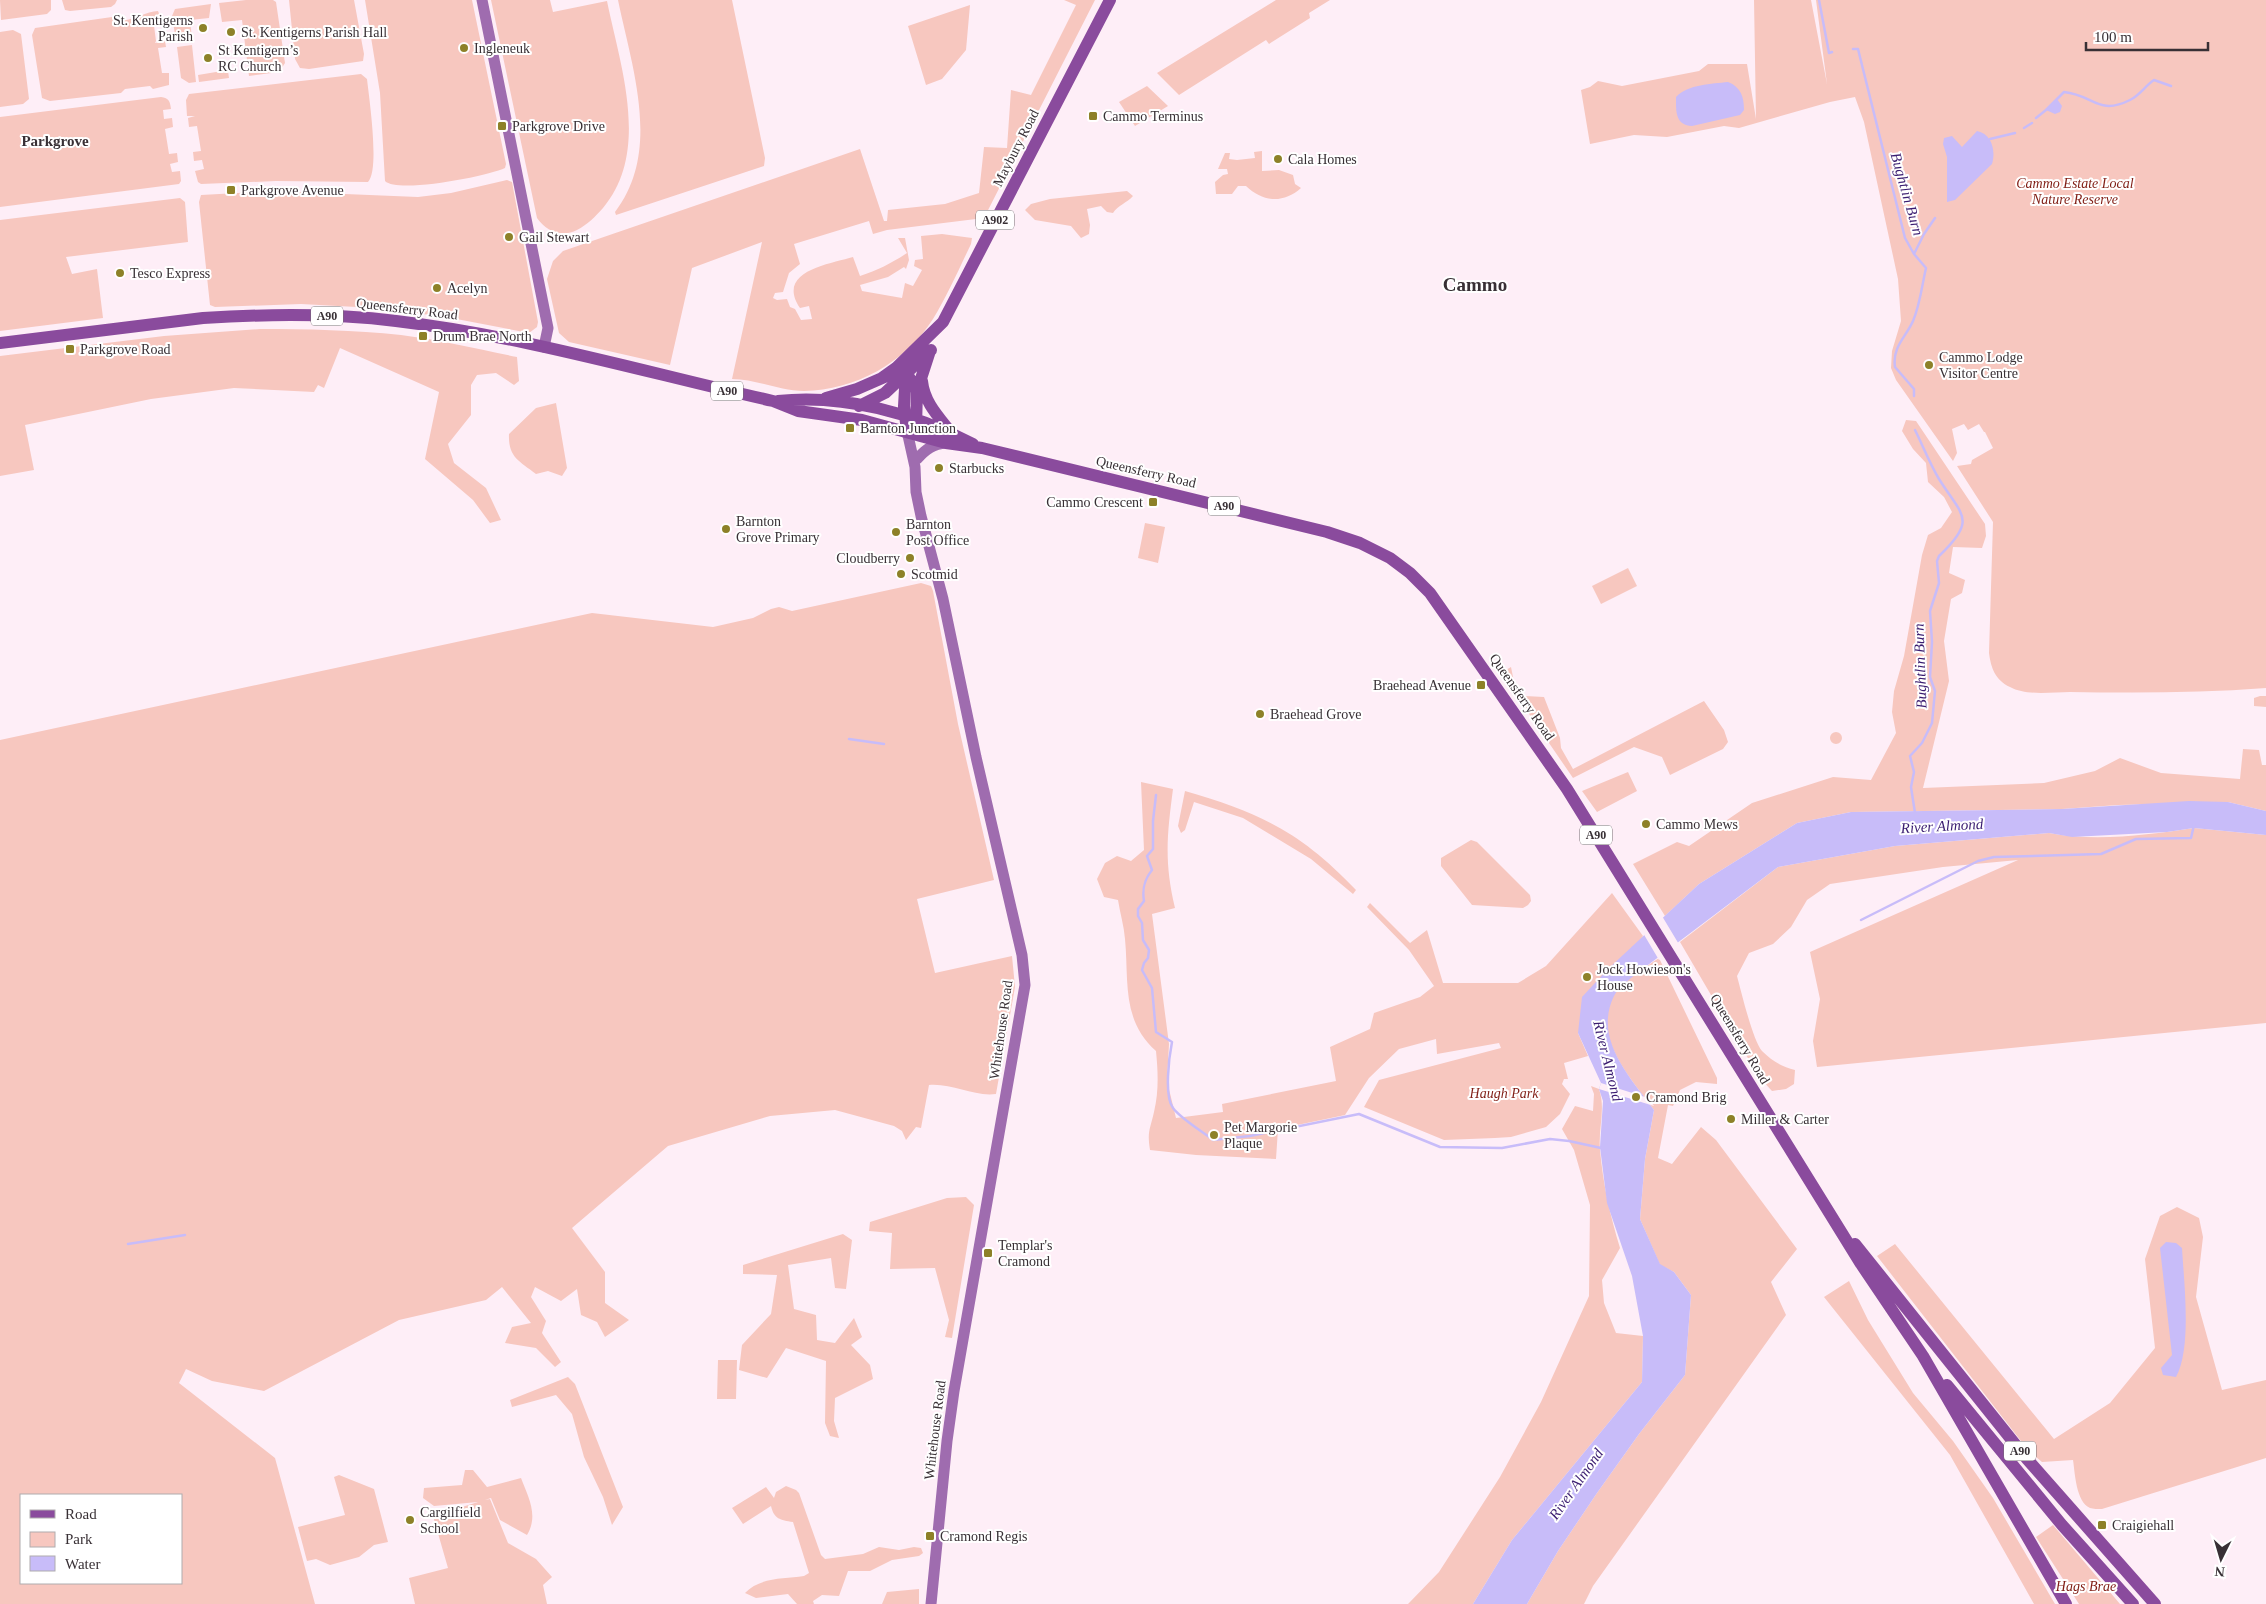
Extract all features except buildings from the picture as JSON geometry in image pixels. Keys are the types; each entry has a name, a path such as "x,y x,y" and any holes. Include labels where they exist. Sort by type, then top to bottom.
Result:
{"main road":[{"name":"Maybury Road","path":"910,356 943,322 1110,0"},
{"name":"Queensferry Road","path":"0,343 203,318 269,315 394,320 460,330 544,347 773,401 798,411 862,420 912,432 950,438 982,448 1327,532 1360,543 1399,564 1430,593 1443,609 1567,789 1838,1225"},
{"name":"A902","path":"911,417 923,371 943,322"},
{"name":"A902","path":"830,416 860,406 885,393 931,350"},
{"name":"A902","path":"910,356 906,374 912,432"},
{"name":"A902","path":"882,378 910,356"},
{"name":"A902","path":"923,371 924,394 950,438"},
{"name":"A902","path":"816,399 841,394 896,372 906,374"},
{"path":"906,374 913,381 917,391"},
{"name":"Queensferry Road","path":"773,401 816,399 860,406 911,417 950,438"},
{"name":"A90","path":"1838,1225 1861,1264 1923,1356 2062,1525 2133,1604"},
{"name":"A90","path":"1838,1225 1870,1260 2027,1459 2155,1604"},
{"path":"1923,1356 2066,1604"}],"street":[{"path":"482,0 548,328 554,343 566,352"},
{"path":"544,347 548,328"},
{"name":"Whitehouse Road","path":"912,432 916,463 916,492 943,599 976,757 1022,955 1025,985 953,1399 931,1604"},
{"path":"916,463 929,448 950,438"}],"green space":[{"path":"0,0 51,0 51,10 47,14 1,20"},
{"path":"62,0 117,0 111,7 70,11 65,10"},
{"path":"273,0 276,2 285,63 279,72 249,76 242,20 222,22 219,3"},
{"path":"289,0 354,0 364,54 363,61 309,69 300,68 295,59"},
{"path":"365,0 472,0 506,164 505,168 463,179 424,185 393,185 385,181 380,93"},
{"path":"491,0 550,0 553,12 607,1 619,52 628,107 629,134 626,161 617,185 603,208 588,223 571,232 560,233 550,230 537,218"},
{"path":"618,0 732,0 765,158 764,166 616,215 615,212 629,188 637,163 640,136 636,81"},
{"path":"1064,0 1095,0 984,218 887,230 873,234 869,221 794,244 800,264 789,273 783,292 775,293 773,298 777,300 787,299 790,307 795,309 801,320 812,319 809,306 800,308 794,295 794,285 808,271 853,257 860,276 885,266 907,253 898,238 905,238 909,260 906,269 904,267 888,277 860,285 862,291 902,298 905,283 913,286 922,270 914,266 915,260 923,259 921,236 942,234 972,238 971,244 933,319 922,335 893,361 860,379 842,386 823,389 804,391 732,379 762,242 692,268 670,365 569,342 559,333 547,279 553,261 563,251 860,149 884,221 887,221 888,210 945,204 979,193 984,147 1007,148 1011,90 1031,95 1076,5"},
{"path":"1276,0 1330,0 1309,13 1310,18 1269,44 1266,40 1179,95 1157,73"},
{"name":"Cammo Estate Local Nature Reserve","path":"1754,0 1811,0 1827,84 1816,0 2266,0 2266,688 2193,692 2039,693 2016,690 1997,677 1991,664 1989,653 1993,522 1957,466 1971,464 1972,460 1993,448 1979,424 1968,430 1964,424 1952,429 1957,453 1953,461 1896,380 1891,368 1892,351 1901,321 1898,279 1864,122 1855,97 1830,102 1739,128 1724,126 1667,137 1634,135 1590,144 1581,90 1590,87 1598,81 1622,86 1699,71 1708,64 1747,64 1756,119"},
{"path":"211,4 209,18 190,20 192,39 176,41 172,16 175,9"},
{"path":"970,5 966,50 942,79 926,85 908,26"},
{"path":"158,11 160,16 153,18 155,43 165,41 166,47 158,48 162,73 169,73 169,85 153,89 150,86 125,89 121,93 50,101 42,98 32,35 35,28 112,17 117,20 123,20"},
{"path":"13,30 21,34 29,99 23,104 0,107 0,32"},
{"path":"192,45 196,82 189,83 181,78 177,47"},
{"path":"227,64 229,78 199,82 198,75 222,71 221,65"},
{"path":"361,74 367,79 373,133 373,163 368,182 276,181 201,184 198,182 195,171 204,169 202,160 194,161 193,152 201,151 197,126 189,127 188,118 195,116 187,116 186,100 189,94"},
{"path":"1147,86 1168,106 1135,126 1119,102"},
{"path":"161,97 169,100 170,104 171,109 163,110 164,119 172,118 173,127 165,129 169,154 177,153 178,162 170,164 172,172 180,171 181,181 179,184 0,207 0,117"},
{"path":"1262,151 1262,171 1279,170 1293,175 1295,184 1301,188 1280,199 1266,198 1246,186 1238,186 1232,194 1216,194 1215,182 1223,175 1228,174 1227,169 1218,169 1225,153 1230,153 1229,159 1237,160 1255,158 1254,152"},
{"path":"507,180 512,182 538,322 537,327 529,333 446,317 375,308 301,304 215,307 210,305 199,202 201,195 272,191 418,197 451,193"},
{"path":"1127,191 1133,196 1113,213 1107,212 1101,206 1087,209 1090,225 1089,234 1081,238 1071,226 1035,220 1025,210 1031,204 1050,199"},
{"path":"180,198 185,202 188,242 66,257 72,274 97,269 103,318 0,331 0,220"},
{"path":"260,329 330,330 401,335 517,357 519,381 514,385 496,373 477,375 471,385 471,415 448,444 454,463 486,488 501,520 490,523 473,500 425,459 439,392 340,348 324,388 318,385 314,392 234,388 151,399 25,425 34,470 0,476 0,356 164,336"},
{"path":"556,403 567,468 562,476 548,471 536,474 516,458 510,448 509,434 536,408"},
{"path":"1906,420 1916,421 1985,524 1986,536 1982,548 1953,547 1949,573 1965,580 1962,593 1951,599 1944,641 1949,681 1923,788 2044,783 2095,771 2120,758 2161,773 2240,779 2243,749 2259,750 2262,765 2266,765 2266,811 2228,802 2118,805 2062,809 1851,812 1797,823 1699,884 1665,916 1633,864 1677,842 1689,846 1752,803 1833,777 1871,780 1896,733 1892,712 1894,691 1904,656 1922,555 1928,535 1941,528 1952,512 1944,497 1928,482 1926,463 1913,449 1902,431"},
{"path":"1145,523 1165,527 1158,563 1138,558"},
{"path":"1628,568 1637,586 1601,604 1592,586"},
{"path":"921,583 931,586 958,724 994,880 917,899 935,973 1012,956 1015,987 996,1094 979,1094 946,1086 929,1085 921,1128 916,1127 906,1140 902,1131 894,1126 835,1110 770,1116 668,1146 572,1228 605,1272 605,1303 629,1320 605,1337 597,1322 581,1315 577,1289 561,1301 535,1287 531,1297 546,1321 542,1333 561,1362 555,1367 536,1348 505,1343 512,1327 531,1323 502,1287 486,1300 399,1320 264,1391 212,1381 186,1369 179,1383 275,1458 315,1604 0,1604 0,740 592,613 713,627 753,618 779,607 792,611"},
{"path":"1511,667 1514,682 1525,696 1544,697 1560,738 1561,748 1573,769 1704,701 1724,730 1728,742 1723,749 1670,775 1662,757 1634,747 1573,778 1501,673"},
{"path":"2266,696 2266,707 2254,706 2254,698"},
{"path":"1834,732 1838,732 1842,738 1838,744 1834,744 1830,740 1830,736"},
{"path":"1628,772 1637,791 1597,812 1582,791"},
{"name":"Haugh Park","path":"1141,782 1173,789 1169,821 1168,862 1175,908 1152,914 1169,1044 1167,1081 1176,1118 1223,1112 1222,1104 1336,1081 1330,1047 1370,1029 1374,1013 1420,997 1434,986 1409,950 1367,907 1370,903 1410,943 1427,930 1443,983 1518,983 1546,966 1612,893 1643,936 1578,1033 1588,1056 1564,1063 1568,1079 1564,1079 1562,1084 1570,1094 1560,1114 1546,1127 1511,1137 1444,1140 1364,1107 1379,1080 1501,1048 1499,1043 1437,1054 1436,1039 1399,1049 1369,1078 1345,1115 1278,1129 1276,1159 1196,1155 1150,1150 1149,1134 1156,1104 1158,1074 1156,1051 1145,1039 1132,1013 1127,984 1124,934 1118,900 1104,897 1097,879 1105,863 1117,856 1131,861 1144,850"},
{"path":"1185,791 1236,808 1279,827 1317,854 1356,890 1353,894 1311,859 1243,818 1194,802 1185,830 1181,833 1178,826"},
{"path":"2194,828 2266,835 2266,1023 1817,1067 1813,1041 1820,999 1810,952 2018,860 1943,867 1830,884 1807,900 1791,927 1773,944 1749,953 1737,976 1755,1037 1762,1051 1770,1058 1781,1065 1795,1070 1794,1084 1786,1089 1772,1091 1759,1077 1680,942 1778,867 1895,846 2049,833 2067,836 2103,837"},
{"path":"1471,840 1477,842 1530,895 1531,901 1528,905 1523,908 1472,905 1441,866 1441,858"},
{"path":"1659,958 1717,1078 1717,1084 1696,1082 1680,1090 1673,1106 1668,1105 1658,1158 1672,1164 1701,1127 1716,1140 1797,1249 1771,1282 1786,1315 1593,1586 1584,1604 1527,1604 1558,1551 1597,1493 1639,1434 1685,1375 1691,1295 1674,1272 1660,1265 1640,1219 1645,1159 1654,1110 1616,1056 1607,1025 1608,1009 1614,994 1629,979"},
{"path":"1591,1086 1599,1089 1601,1096 1601,1163 1607,1199 1620,1248 1602,1280 1604,1303 1616,1333 1643,1336 1642,1382 1512,1540 1473,1604 1408,1604 1439,1572 1500,1477 1541,1402 1589,1296 1590,1205 1574,1150 1562,1129 1575,1106 1593,1111 1594,1094"},
{"path":"966,1197 974,1205 952,1338 945,1337 949,1320 935,1268 890,1269 892,1233 869,1231 870,1222 947,1198"},
{"path":"2177,1207 2199,1218 2203,1237 2196,1297 2222,1390 2266,1380 2266,1458 2102,1509 2090,1508 2085,1505 2079,1494 2073,1460 2042,1462 2028,1450 1877,1256 1895,1244 2054,1439 2110,1403 2155,1348 2145,1259 2160,1216"},
{"path":"843,1234 852,1240 846,1289 835,1288 831,1258 788,1265 794,1309 816,1315 817,1340 835,1343 854,1318 862,1337 851,1345 870,1365 873,1379 835,1398 834,1421 839,1438 830,1436 825,1423 826,1361 786,1348 767,1378 739,1370 742,1345 771,1314 777,1275 743,1274 743,1265"},
{"path":"1849,1281 1868,1320 1913,1393 1953,1441 1993,1498 2055,1604 2034,1604 1950,1455 1824,1297"},
{"path":"718,1360 737,1360 736,1399 717,1399"},
{"path":"568,1377 575,1384 623,1507 612,1525 603,1497 584,1457 572,1414 556,1395 512,1407 510,1400"},
{"path":"465,1470 473,1470 487,1487 521,1478 532,1513 532,1520 527,1535 500,1520 491,1498 485,1500 490,1499 508,1543 536,1559 552,1577 543,1585 547,1604 415,1604 409,1578 448,1568 433,1516 478,1502 434,1506 423,1498 424,1488 462,1485"},
{"path":"339,1475 374,1489 388,1542 374,1545 359,1557 330,1565 316,1559 307,1561 298,1527 345,1515 334,1477"},
{"path":"786,1486 799,1493 821,1555 825,1559 863,1554 879,1547 899,1550 914,1547 921,1548 923,1553 919,1556 892,1560 870,1571 848,1571 839,1596 822,1595 813,1601 814,1604 797,1604 788,1594 756,1598 745,1593 765,1581 804,1576 809,1573 793,1522 778,1518 771,1506 743,1524 732,1508 766,1487 774,1498 776,1492"},
{"name":"Hags Brae","path":"2053,1525 2120,1604 2079,1604 2036,1537"},
{"path":"919,1589 919,1604 882,1604 887,1592"}],"water":[{"path":"1728,82 1739,90 1742,97 1744,110 1740,115 1692,126 1686,125 1679,120 1676,97 1681,93 1700,85"},
{"path":"2057,99 2062,106 2060,112 2055,114 2046,110"},
{"path":"1977,131 1986,136 1992,144 1992,164 1955,200 1947,202 1947,157 1943,144 1944,138 1952,136 1962,147"},
{"name":"River Almond","path":"2189,801 2228,802 2266,811 2266,835 2194,828 2167,832 2072,837 2049,833 1895,846 1778,867 1636,974 1618,990 1609,1012 1608,1027 1611,1042 1625,1071 1654,1110 1645,1159 1640,1219 1660,1264 1674,1272 1691,1295 1685,1375 1639,1434 1597,1493 1558,1551 1527,1604 1473,1604 1512,1540 1642,1382 1643,1336 1632,1276 1607,1203 1600,1147 1603,1101 1599,1089 1601,1083 1578,1033 1582,997 1608,969 1699,884 1797,823 1851,812 2062,809"},
{"path":"2166,1242 2176,1243 2182,1248 2186,1315 2184,1350 2176,1377 2163,1375 2161,1368 2172,1355 2160,1248"}],"pier":[{"path":"1662,916 1680,946 1659,960 1643,933"},
{"name":"Cramond Brig","path":"1601,1083 1648,1098 1654,1106 1599,1089"}],"waterway":[{"name":"Bughtlin Burn","path":"1819,0 1829,53 1832,52"},
{"name":"Bughtlin Burn","path":"1853,49 1858,49 1905,238 1914,254 1926,268 1915,315 1900,342 1895,360 1895,367 1914,389 1914,396"},
{"path":"2036,118 2064,92 2110,106 2134,98 2154,80 2171,86"},
{"path":"2024,128 2032,123"},
{"path":"1990,139 2015,133"},
{"path":"1914,254 1935,218"},
{"name":"Bughtlin Burn","path":"1915,430 1936,473 1959,510 1962,525 1959,534 1939,556 1937,561 1939,583 1930,611 1932,642 1930,677 1935,691 1932,723 1922,743 1910,756 1914,772 1911,787 1915,813"},
{"path":"849,739 884,744"},
{"path":"1156,795 1153,821 1153,849 1147,856 1152,870 1144,885 1144,901 1138,909 1138,916 1142,923 1143,940 1149,950 1148,958 1142,970 1152,988 1156,1032 1172,1042 1168,1076 1170,1102 1173,1108 1186,1121 1213,1140 1250,1136 1359,1114 1440,1147 1502,1148 1550,1139 1601,1148"},
{"path":"1861,920 1978,861 1994,857 2101,854 2136,839 2191,838 2194,825"},
{"path":"128,1244 185,1235"}],"place":[{"name":"St. Kentigerns Parish","path":"203,28"},
{"name":"St. Kentigerns Parish Hall","path":"231,32"},
{"name":"Ingleneuk","path":"464,48"},
{"name":"St Kentigern’s RC Church","path":"208,58"},
{"name":"Cammo Terminus","path":"1093,116"},
{"name":"Parkgrove Drive","path":"502,126"},
{"name":"Cala Homes","path":"1278,159"},
{"name":"Parkgrove Avenue","path":"231,190"},
{"name":"Gail Stewart","path":"509,237"},
{"name":"Tesco Express","path":"120,273"},
{"name":"Acelyn","path":"437,288"},
{"name":"Drum Brae North","path":"423,336"},
{"name":"Parkgrove Road","path":"70,349"},
{"name":"Cammo Lodge Visitor Centre","path":"1929,365"},
{"name":"Barnton Junction","path":"850,428"},
{"name":"Starbucks","path":"939,468"},
{"name":"Cammo Crescent","path":"1153,502"},
{"name":"Barnton Grove Primary","path":"726,529"},
{"name":"Barnton Post Office","path":"896,532"},
{"name":"Cloudberry","path":"910,558"},
{"name":"Scotmid","path":"901,574"},
{"name":"Braehead Avenue","path":"1481,685"},
{"name":"Braehead Grove","path":"1260,714"},
{"name":"Cammo Mews","path":"1646,824"},
{"name":"Jock Howieson's House","path":"1587,977"},
{"name":"Cramond Brig","path":"1636,1097"},
{"name":"Miller & Carter","path":"1731,1119"},
{"name":"Pet Margorie Plaque","path":"1214,1135"},
{"name":"Templar's Cramond","path":"988,1253"},
{"name":"Cargilfield School","path":"410,1520"},
{"name":"Craigiehall","path":"2102,1525"},
{"name":"Cramond Regis","path":"930,1536"}],"district":[{"name":"Parkgrove","path":"55,141"},
{"name":"Cammo","path":"1475,284"}]}
